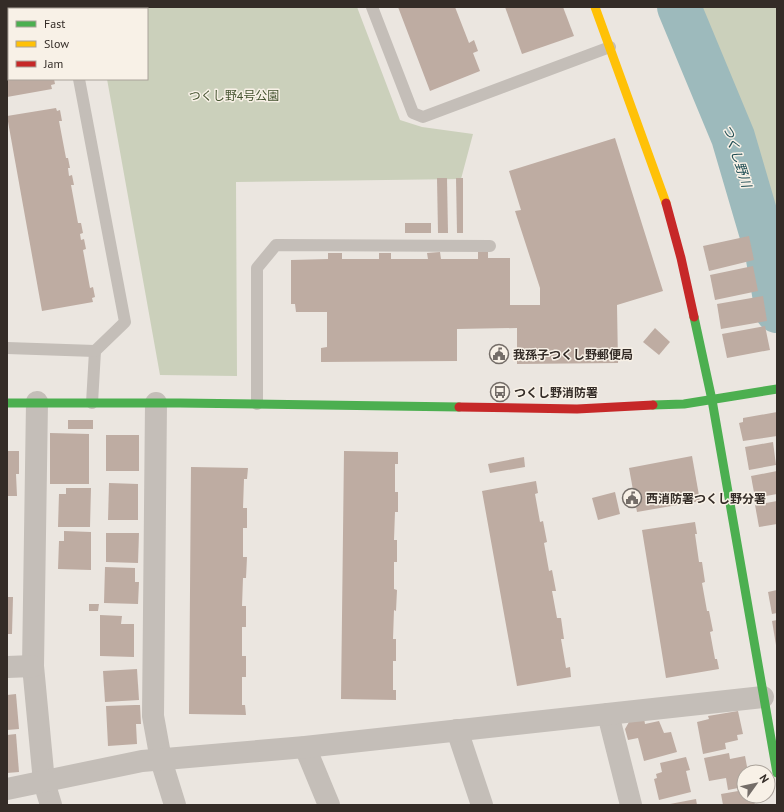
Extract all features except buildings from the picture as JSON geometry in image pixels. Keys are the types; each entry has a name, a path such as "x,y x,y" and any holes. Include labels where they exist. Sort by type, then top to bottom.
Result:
{"street":[{"path":"595,7 670,214 712,400 777,773"},
{"path":"7,403 257,404 577,409 676,404 712,400 777,388"},
{"path":"36,402 33,666 44,782 51,805"},
{"path":"156,403 153,716 161,760 175,805"},
{"path":"7,667 33,666"},
{"path":"7,789 142,761 305,747 763,697"},
{"path":"608,714 631,805"},
{"path":"457,730 482,805"},
{"path":"305,747 329,805"}],"lane":[{"path":"372,7 413,113 423,117 610,47"},
{"path":"78,80 125,322 96,351 92,403"},
{"path":"257,404 257,268 276,245 490,246"},
{"path":"7,348 96,351"}],"green space":[{"name":"つくし野4号公園","path":"357,7 400,120 422,127 473,134 461,179 236,182 237,376 160,375 107,80 148,80 148,8 94,8"},
{"path":"696,7 777,7 777,255 732,97"}],"waterway":[{"name":"つくし野川","path":"679,7 733,137 767,253 777,311"}],"traffic: fast":[{"path":"694,317 712,400 777,773"},
{"path":"653,405 684,404 777,389"},
{"path":"7,403 180,403 459,407"}],"traffic: slow":[{"path":"595,7 666,203"}],"traffic: jam":[{"path":"666,203 681,258 694,317"},
{"path":"459,407 577,409 653,405"}],"place":[{"name":"我孫子つくし野郵便局","path":"499,354"},
{"name":"つくし野消防署","path":"500,392"},
{"name":"西消防署つくし野分署","path":"632,498"}]}
